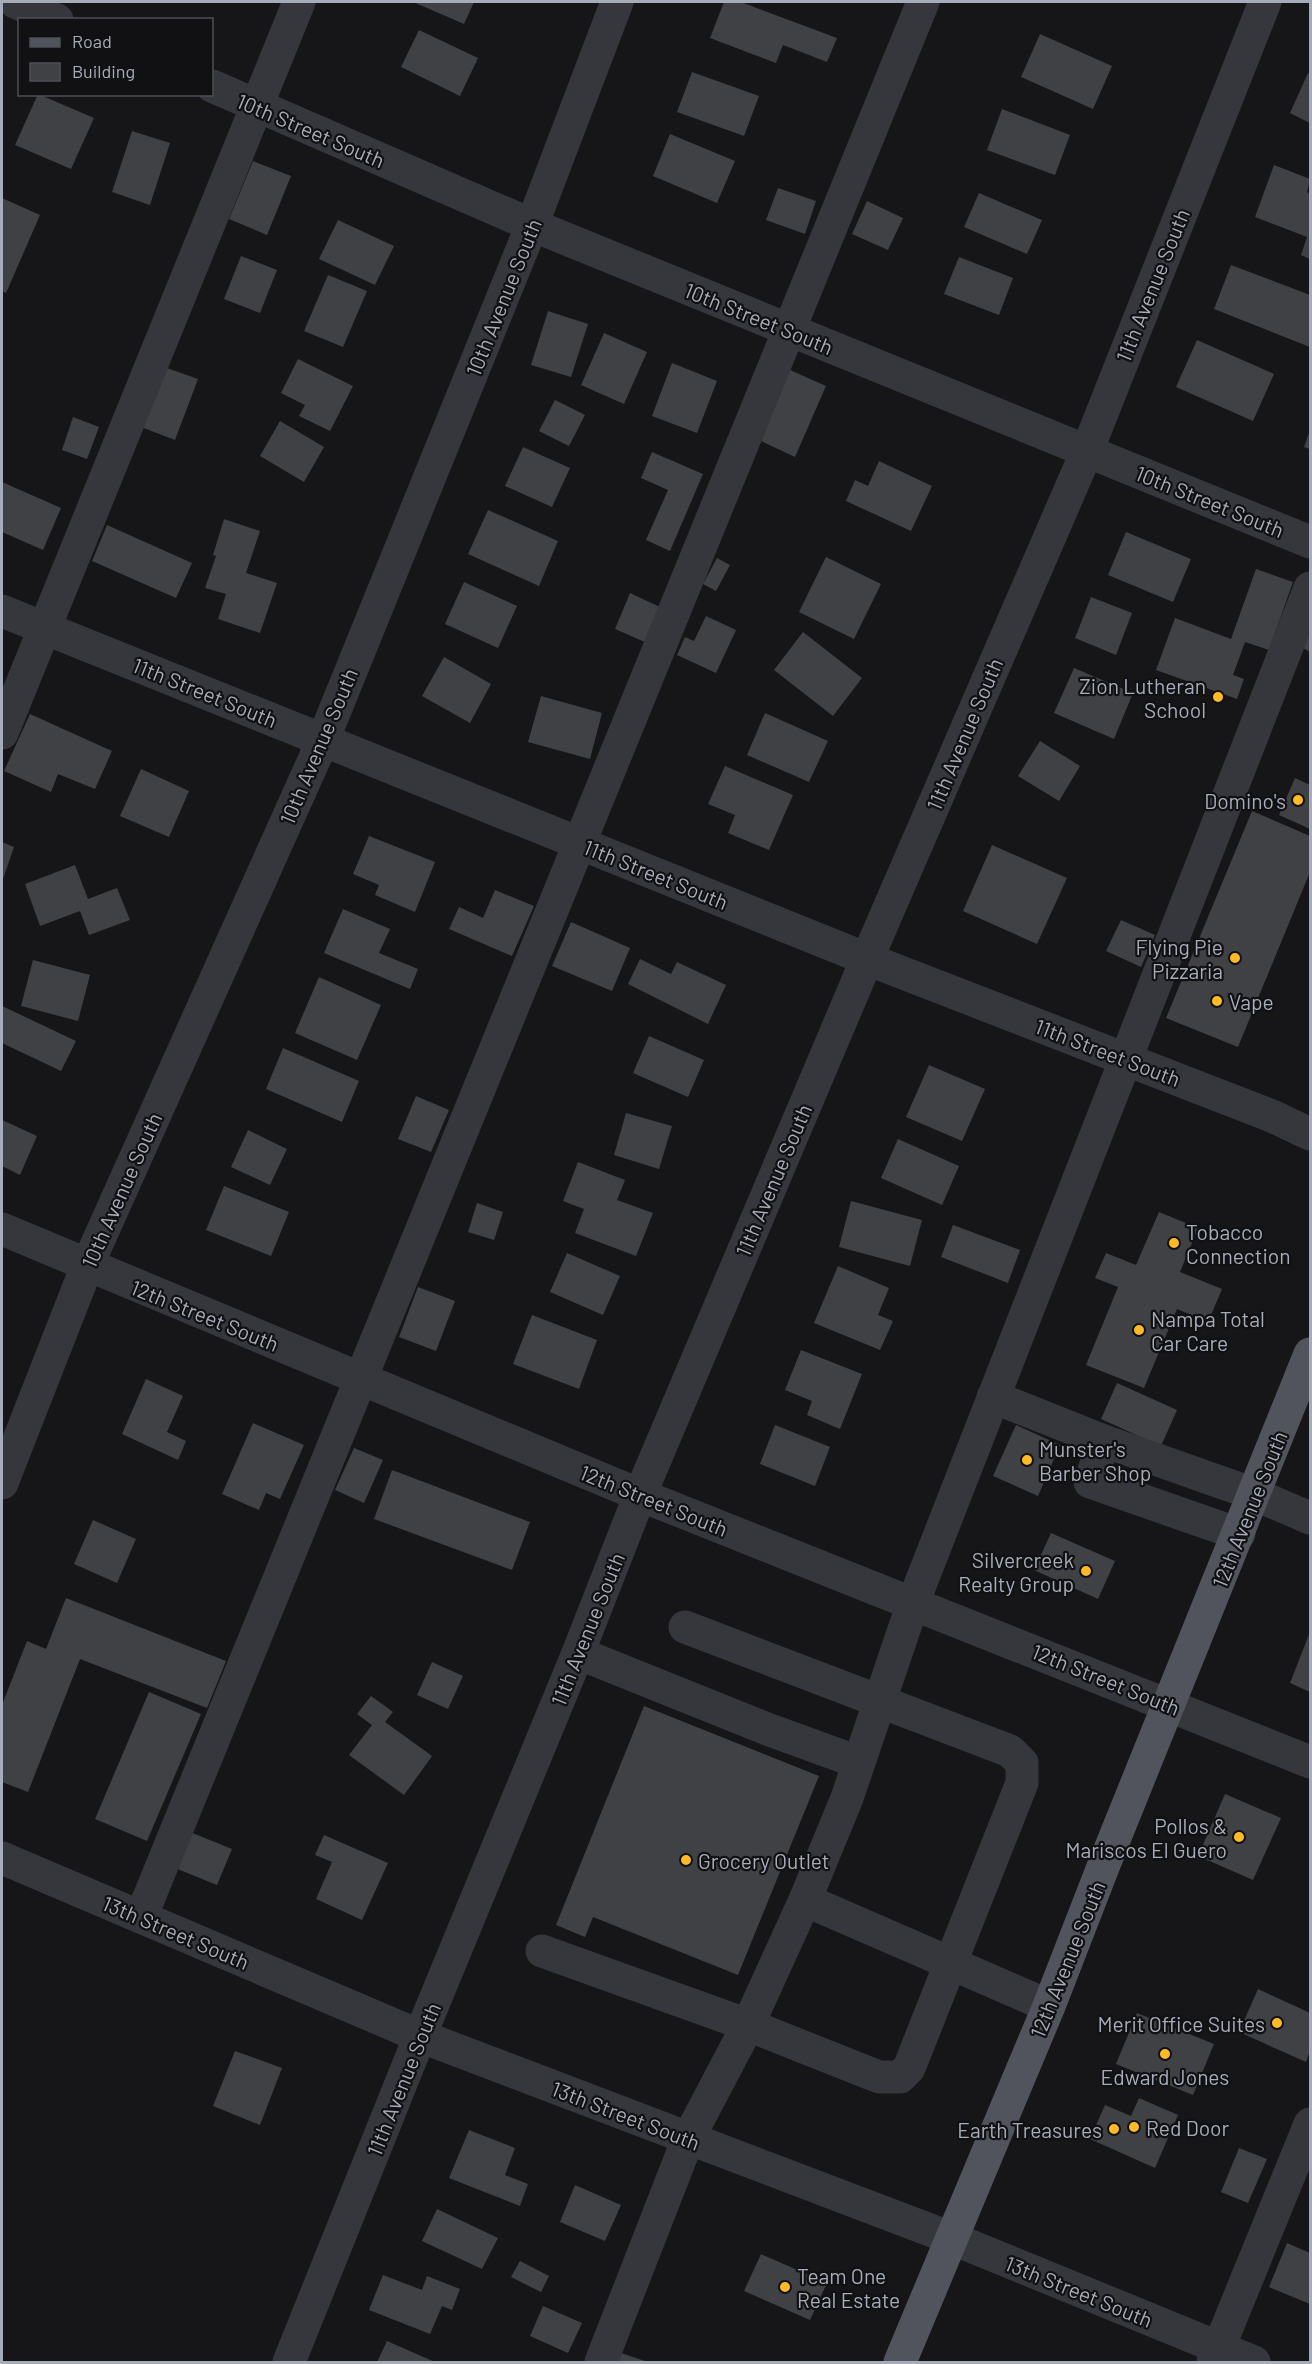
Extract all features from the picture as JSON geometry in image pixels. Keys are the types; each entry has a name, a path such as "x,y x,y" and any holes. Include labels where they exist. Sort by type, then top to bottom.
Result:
{"main road":[{"name":"12th Avenue South","path":"900,2362 1049,2006 1311,1354"}],"street":[{"path":"15,2 52,18"},
{"path":"2,733 299,2"},
{"name":"10th Avenue South","path":"2,1483 87,1266 323,740 532,225 617,2"},
{"path":"141,1917 923,2"},
{"name":"11th Avenue South","path":"289,2362 578,1653 640,1495 867,959 1087,451 1265,2"},
{"name":"10th Street South","path":"213,86 532,225 1311,542"},
{"path":"600,2362 688,2139 748,2025 805,1900 847,1798 913,1603 1311,588"},
{"name":"11th Street South","path":"2,611 867,959 1272,1116 1311,1134"},
{"name":"12th Street South","path":"2,1229 640,1495 1311,1762"},
{"path":"993,1397 1104,1441 1254,1494 1311,1518"},
{"path":"1104,1441 1090,1482 1239,1534"},
{"path":"1172,1510 1187,1471"},
{"path":"542,1951 748,2025 879,2077 900,2077 909,2068 1022,1783 1022,1763 1010,1751 685,1627"},
{"path":"578,1653 767,1729 858,1762"},
{"name":"13th Street South","path":"2,1858 420,2036 951,2238 1216,2355 1254,2362"},
{"path":"805,1900 1049,2006"},
{"path":"1216,2355 1311,2124"}],"building":[{"path":"413,2 474,2 464,24"},
{"path":"724,2 741,2 837,38 827,62 783,45 776,63 710,38"},
{"path":"419,30 478,58 460,96 401,67"},
{"path":"1040,34 1112,66 1093,109 1021,77"},
{"path":"692,72 759,96 744,136 677,112"},
{"path":"1308,73 1310,74 1310,123 1290,113"},
{"path":"37,96 43,96 94,118 71,169 15,145"},
{"path":"1002,109 1070,135 1055,175 987,150"},
{"path":"132,131 170,143 150,205 112,192"},
{"path":"670,134 735,161 717,203 653,176"},
{"path":"253,161 291,176 267,235 229,219"},
{"path":"1274,165 1310,179 1307,192 1310,194 1310,259 1301,255 1307,237 1255,217"},
{"path":"778,188 816,201 805,234 766,220"},
{"path":"979,193 1042,220 1027,254 964,227"},
{"path":"2,198 40,215 6,293 2,291"},
{"path":"867,201 903,218 888,250 852,234"},
{"path":"338,220 394,246 375,285 319,259"},
{"path":"241,256 277,270 260,313 224,299"},
{"path":"959,257 1013,278 999,315 944,294"},
{"path":"1231,265 1310,295 1310,347 1214,309"},
{"path":"328,275 367,291 343,347 304,331"},
{"path":"548,311 588,324 571,377 531,365"},
{"path":"604,333 647,352 624,404 581,385"},
{"path":"1197,340 1274,374 1253,421 1176,387"},
{"path":"298,359 353,386 330,431 299,416 305,405 281,393"},
{"path":"672,363 717,381 697,433 652,416"},
{"path":"164,367 198,379 175,440 141,427"},
{"path":"790,370 826,386 795,457 759,440"},
{"path":"555,400 585,415 569,446 539,431"},
{"path":"73,417 99,427 87,459 62,450"},
{"path":"280,421 324,447 304,482 260,456"},
{"path":"1310,430 1310,449 1304,447"},
{"path":"523,447 570,468 552,507 505,486"},
{"path":"652,452 703,474 670,551 646,540 668,490 641,478"},
{"path":"879,461 932,486 911,531 846,501 855,480 868,486"},
{"path":"2,482 61,508 43,550 2,532"},
{"path":"488,510 558,541 539,586 468,554"},
{"path":"224,519 260,531 246,573 277,583 260,633 218,619 226,594 205,588 216,556 213,555"},
{"path":"107,525 192,563 176,598 92,561"},
{"path":"1126,532 1191,559 1173,602 1108,575"},
{"path":"826,557 881,584 854,639 799,612"},
{"path":"717,558 730,565 716,591 703,584"},
{"path":"1256,569 1293,582 1269,650 1245,642 1233,675 1244,679 1237,699 1156,670 1175,618 1231,639"},
{"path":"464,582 517,606 498,648 445,624"},
{"path":"630,593 660,607 645,642 615,629"},
{"path":"1091,597 1132,613 1116,655 1075,638"},
{"path":"706,616 736,630 716,673 677,655 685,637 694,641"},
{"path":"1310,629 1310,652 1301,647"},
{"path":"803,632 862,678 833,716 774,670"},
{"path":"444,657 491,684 470,723 422,696"},
{"path":"1074,668 1133,693 1114,739 1054,713"},
{"path":"541,696 602,713 590,759 528,742"},
{"path":"765,713 828,741 809,782 747,755"},
{"path":"30,714 112,751 95,789 58,774 51,792 4,771"},
{"path":"1040,741 1080,766 1059,801 1018,776"},
{"path":"725,766 793,795 769,850 728,833 735,815 708,804"},
{"path":"141,769 189,791 169,837 120,816"},
{"name":"Domino's","path":"1295,778 1310,785 1310,829 1279,815"},
{"path":"1252,811 1310,836 1310,872 1238,1047 1166,1018"},
{"path":"369,836 435,862 415,912 375,895 379,885 353,874"},
{"path":"2,842 14,847 2,882"},
{"path":"992,845 1067,878 1037,944 963,911"},
{"path":"75,865 88,899 117,888 130,920 89,935 80,911 40,926 25,884"},
{"path":"495,890 534,906 512,956 449,929 459,907 483,918"},
{"path":"343,909 390,929 379,953 418,969 410,989 324,953"},
{"path":"1121,920 1155,935 1141,967 1106,951"},
{"path":"571,922 630,948 612,991 552,966"},
{"path":"640,959 671,974 677,962 726,985 708,1024 628,984"},
{"path":"33,960 90,975 78,1021 21,1006"},
{"path":"319,977 381,1005 357,1060 295,1033"},
{"path":"2,1006 76,1041 61,1071 2,1043"},
{"path":"649,1036 704,1060 688,1097 633,1073"},
{"path":"283,1048 359,1081 342,1122 266,1089"},
{"path":"929,1065 985,1089 962,1141 906,1117"},
{"path":"416,1096 449,1110 431,1152 398,1139"},
{"path":"626,1113 672,1126 659,1169 614,1155"},
{"path":"2,1120 37,1136 20,1175 2,1166"},
{"path":"248,1130 287,1149 270,1185 231,1167"},
{"path":"898,1139 959,1166 942,1205 881,1178"},
{"path":"578,1162 625,1180 617,1200 653,1213 636,1256 575,1233 584,1209 563,1201"},
{"path":"224,1186 289,1212 271,1256 206,1230"},
{"path":"851,1201 922,1220 910,1266 839,1247"},
{"path":"477,1203 503,1212 494,1240 468,1232"},
{"path":"1159,1212 1198,1228 1180,1272 1222,1289 1208,1322 1177,1309 1144,1388 1086,1365 1118,1287 1095,1278 1106,1253 1136,1265"},
{"path":"953,1225 1020,1250 1008,1283 941,1257"},
{"path":"567,1253 620,1276 603,1315 550,1292"},
{"path":"838,1266 889,1288 878,1315 893,1321 880,1350 814,1323"},
{"path":"418,1287 455,1301 436,1351 399,1337"},
{"path":"532,1315 597,1340 579,1389 513,1364"},
{"path":"801,1350 862,1374 840,1429 807,1415 812,1401 785,1390"},
{"path":"146,1379 183,1396 167,1432 186,1441 178,1460 122,1434"},
{"path":"1117,1383 1177,1410 1161,1446 1101,1419"},
{"path":"253,1423 304,1445 280,1499 266,1493 259,1510 222,1494"},
{"path":"775,1425 830,1447 815,1486 760,1464"},
{"name":"Munster's Barber Shop","path":"1016,1425 1060,1445 1038,1496 993,1476"},
{"path":"354,1448 383,1460 364,1503 335,1490"},
{"path":"392,1470 530,1522 512,1570 374,1519"},
{"path":"93,1520 136,1539 117,1583 74,1564"},
{"path":"1051,1533 1115,1561 1098,1599 1034,1570"},
{"path":"66,1598 226,1661 207,1708 80,1659 28,1792 2,1782 2,1705 27,1641 46,1649"},
{"path":"1310,1632 1310,1692 1290,1683"},
{"path":"432,1662 463,1676 448,1709 417,1695"},
{"path":"149,1692 201,1714 147,1841 95,1819"},
{"path":"371,1696 393,1712 385,1722 432,1756 404,1795 349,1755 372,1725 357,1714"},
{"path":"644,1706 819,1776 738,1975 593,1917 585,1937 556,1925"},
{"name":"Pollos & Mariscos El Guero","path":"1225,1794 1281,1818 1253,1880 1198,1856"},
{"path":"190,1832 232,1849 217,1885 175,1868"},
{"path":"324,1835 388,1863 362,1920 316,1899 332,1862 315,1855"},
{"name":"Merit Office Suites","path":"1258,1989 1310,2013 1310,2051 1306,2062 1239,2032"},
{"name":"Edward Jones","path":"1137,2013 1214,2044 1193,2095 1116,2064"},
{"path":"235,2051 282,2068 260,2125 213,2106"},
{"name":"Red Door","path":"1139,2098 1178,2115 1155,2168 1090,2139 1105,2105 1131,2116"},
{"path":"469,2130 515,2148 505,2175 528,2184 520,2206 449,2178"},
{"path":"1239,2148 1267,2159 1248,2203 1221,2192"},
{"path":"575,2185 621,2205 605,2241 560,2222"},
{"path":"437,2209 498,2238 482,2269 422,2241"},
{"path":"1287,2243 1310,2253 1310,2304 1269,2287"},
{"name":"Team One Real Estate","path":"761,2254 827,2283 810,2320 744,2291"},
{"path":"520,2261 549,2276 541,2292 511,2277"},
{"path":"383,2275 422,2290 427,2276 460,2289 452,2310 442,2306 430,2334 369,2310"},
{"path":"543,2306 582,2323 568,2353 530,2336"},
{"path":"387,2341 435,2362 377,2362"},
{"path":"618,2352 648,2362 615,2362"}],"place":[{"name":"Zion Lutheran School","path":"1218,697"},
{"name":"Domino's","path":"1298,800"},
{"name":"Flying Pie Pizzaria","path":"1235,958"},
{"name":"Vape","path":"1217,1001"},
{"name":"Tobacco Connection","path":"1174,1243"},
{"name":"Nampa Total Car Care","path":"1139,1330"},
{"name":"Munster's Barber Shop","path":"1027,1460"},
{"name":"Silvercreek Realty Group","path":"1086,1571"},
{"name":"Pollos & Mariscos El Guero","path":"1239,1837"},
{"name":"Grocery Outlet","path":"686,1860"},
{"name":"Merit Office Suites","path":"1277,2023"},
{"name":"Edward Jones","path":"1165,2054"},
{"name":"Red Door","path":"1134,2127"},
{"name":"Earth Treasures","path":"1114,2129"},
{"name":"Team One Real Estate","path":"785,2287"}]}
